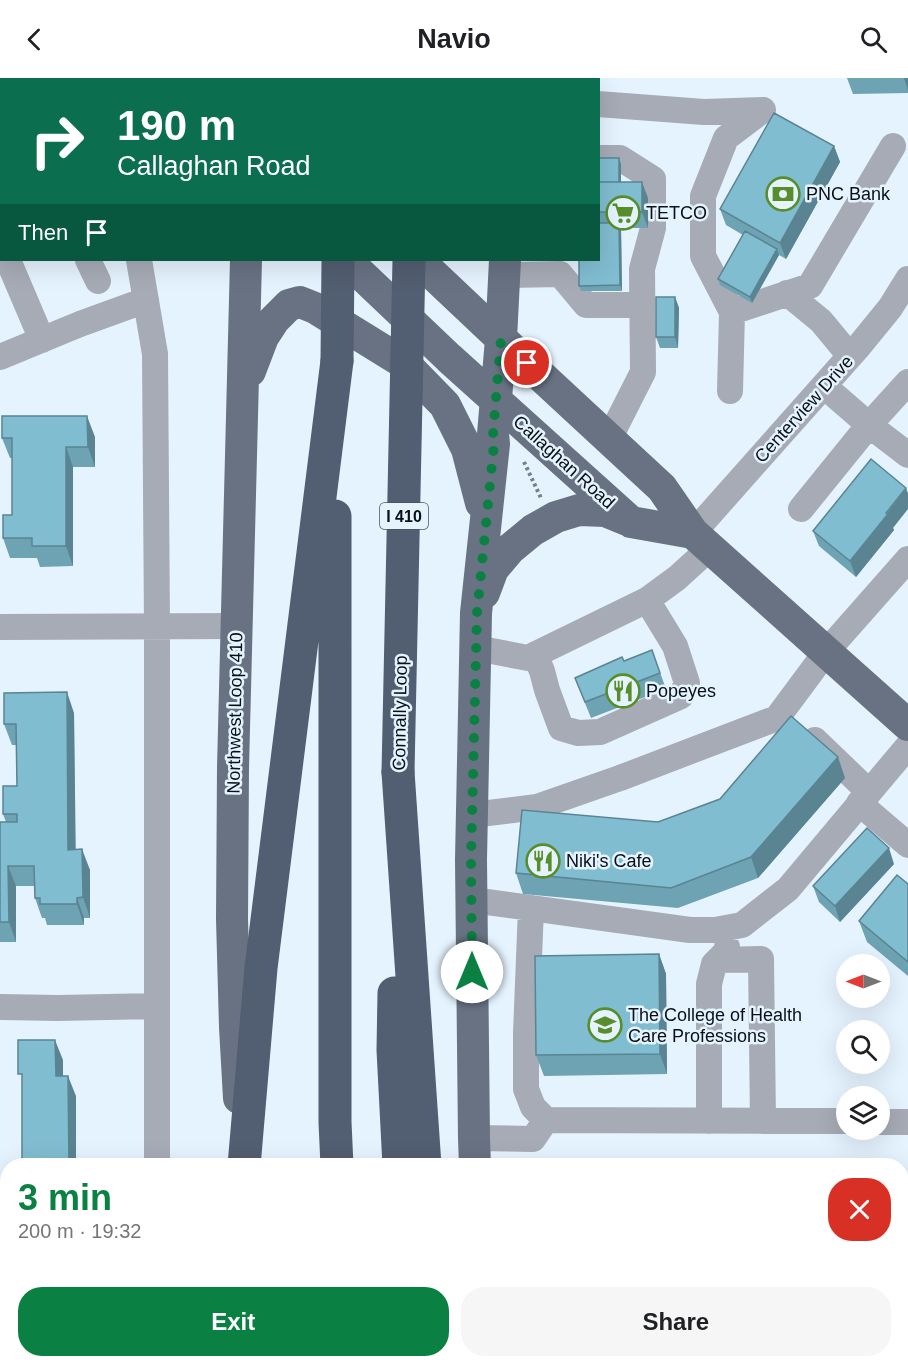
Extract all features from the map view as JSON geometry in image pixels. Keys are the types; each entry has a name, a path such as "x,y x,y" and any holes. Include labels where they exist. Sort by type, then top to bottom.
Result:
{"highway":[{"path":"337,1158 335,594 338,261"},
{"name":"Connally Loop","path":"399,1158 393,1050 409,261"},
{"path":"244,1158 261,968 337,361"},
{"path":"398,772 424,1158"}],"main road":[{"path":"231,261 244,320"},
{"name":"Northwest Loop 410","path":"243,1158 232,920 233,768 246,261"},
{"name":"Callaghan Road","path":"347,261 631,522 701,541"},
{"path":"419,261 662,488 701,541 908,725"},
{"path":"474,1152 472,815 477,613 494,444 505,267"},
{"path":"242,392 263,337 274,320 289,305 300,302 315,308 404,363 446,405 467,449 486,525"},
{"path":"477,613 493,569 510,549 533,530 556,517 579,510 605,511 631,522"}],"street":[{"path":"600,104 704,112 763,110 726,138 703,196 703,256 732,312 730,391"},
{"path":"732,312 810,286 893,146"},
{"path":"600,158 620,158 653,179 653,228 642,269 643,372 609,439"},
{"path":"11,261 42,340"},
{"path":"139,261 155,354 157,1158"},
{"path":"505,267 560,267 586,305 642,305"},
{"name":"Centerview Drive","path":"535,654 647,600 677,579 701,541 824,386 890,308 907,283"},
{"path":"787,293 821,321 850,356"},
{"path":"0,357 146,300"},
{"path":"801,509 908,382"},
{"path":"824,386 908,455"},
{"path":"472,815 523,820 537,807 777,718 826,652 908,559"},
{"path":"476,648 528,658 535,654 561,728 578,733 600,732 681,696 687,683 675,646 647,600"},
{"path":"0,627 237,626"},
{"path":"783,710 908,845"},
{"path":"472,900 522,900 690,930 742,926 788,889 908,746"},
{"path":"522,900 526,1089 533,1107 546,1120 836,1121"},
{"path":"709,1121 709,984 714,964 727,951 726,928"},
{"path":"718,960 761,959 763,1121"},
{"path":"0,1007 157,1006"},
{"path":"474,1152 533,1139 546,1120"},
{"path":"890,1122 908,1122"}],"path":[{"path":"522,458 542,500"}],"building":[{"name":"PNC Bank","path":"774,113 834,146 780,243 720,209"},
{"path":"600,158 619,158 619,182 600,182"},
{"path":"600,182 642,182 642,212 600,212"},
{"path":"600,223 619,223 620,285 579,286 579,261 600,261"},
{"path":"745,231 777,249 750,297 718,279"},
{"path":"656,297 675,297 675,337 656,337"},
{"path":"2,416 87,416 88,447 66,447 66,546 32,546 32,538 3,538 3,515 12,515 12,438 2,438"},
{"path":"871,459 906,488 850,561 813,531"},
{"path":"652,650 660,673 585,702 575,678 622,657 624,661"},
{"path":"67,692 68,850 82,849 83,897 77,898 77,904 40,904 40,898 35,898 34,866 8,866 9,922 0,922 0,822 17,822 17,814 3,814 3,786 17,786 16,724 4,724 4,693"},
{"path":"791,716 838,757 751,857 671,888 516,873 522,810 658,822 720,799"},
{"path":"867,828 889,848 835,906 813,886"},
{"path":"897,875 908,884 908,962 859,921"},
{"name":"The College of Health Care Professions","path":"659,954 660,1054 536,1055 535,956"},
{"path":"18,1040 55,1040 56,1076 68,1076 69,1158 22,1158 22,1074 18,1074"}],"place":[{"name":"PNC Bank","path":"783,194"},
{"name":"TETCO","path":"623,213"},
{"name":"Popeyes","path":"623,691"},
{"name":"Niki's Cafe","path":"543,861"},
{"name":"The College of Health Care Professions","path":"605,1025"}],"route":[{"path":"472,972 471,860 477,613 494,444 501,339 527,363"}]}
